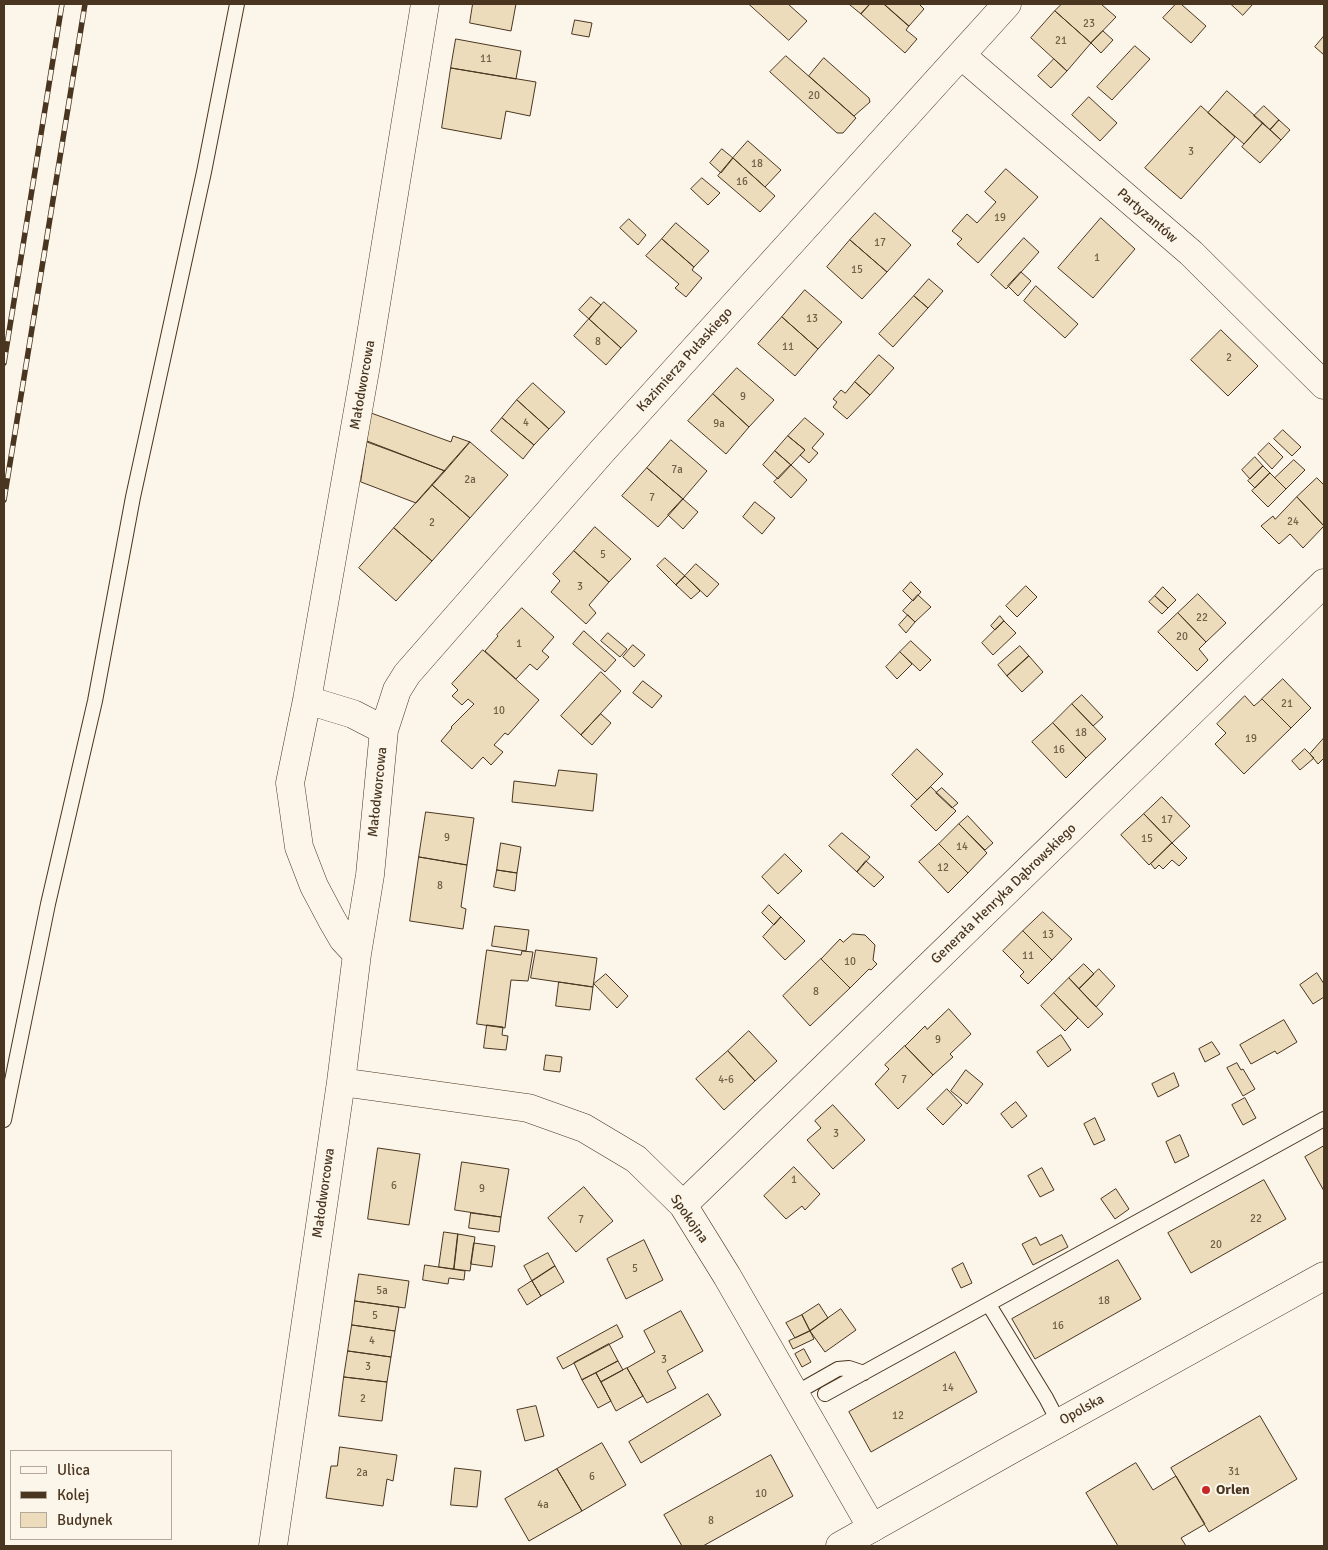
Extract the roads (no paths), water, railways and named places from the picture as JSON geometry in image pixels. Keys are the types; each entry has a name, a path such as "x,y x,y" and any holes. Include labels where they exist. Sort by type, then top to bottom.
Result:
{"street":[{"name":"Małodworcowa","path":"273,1546 341,1082 357,954 370,875 384,730 353,714 307,700 366,365 425,4"},
{"name":"Kazimierza Pułaskiego","path":"384,730 397,690 407,674 604,449 1007,4"},
{"name":"Partyzantów","path":"961,55 1191,253 1324,385"},
{"name":"Generała Henryka Dąbrowskiego","path":"683,1205 1324,583"},
{"path":"307,700 290,782 299,847 314,886 332,920 343,939 357,954"},
{"name":"Spokojna","path":"341,1082 528,1108 584,1128 636,1159 683,1205 727,1276 872,1528"},
{"name":"Opolska","path":"840,1546 1324,1276"}],"lane":[{"path":"4,1120 48,904 95,701 133,497 204,172 237,4"},
{"path":"825,1394 1324,1119"},
{"path":"989,1305 1046,1398 1059,1423"},
{"path":"794,1394 838,1369 849,1368 864,1373"}],"railway":[{"path":"4,363 62,4"},
{"path":"4,500 85,4"}],"place":[{"name":"Orlen","path":"1206,1490"}]}
